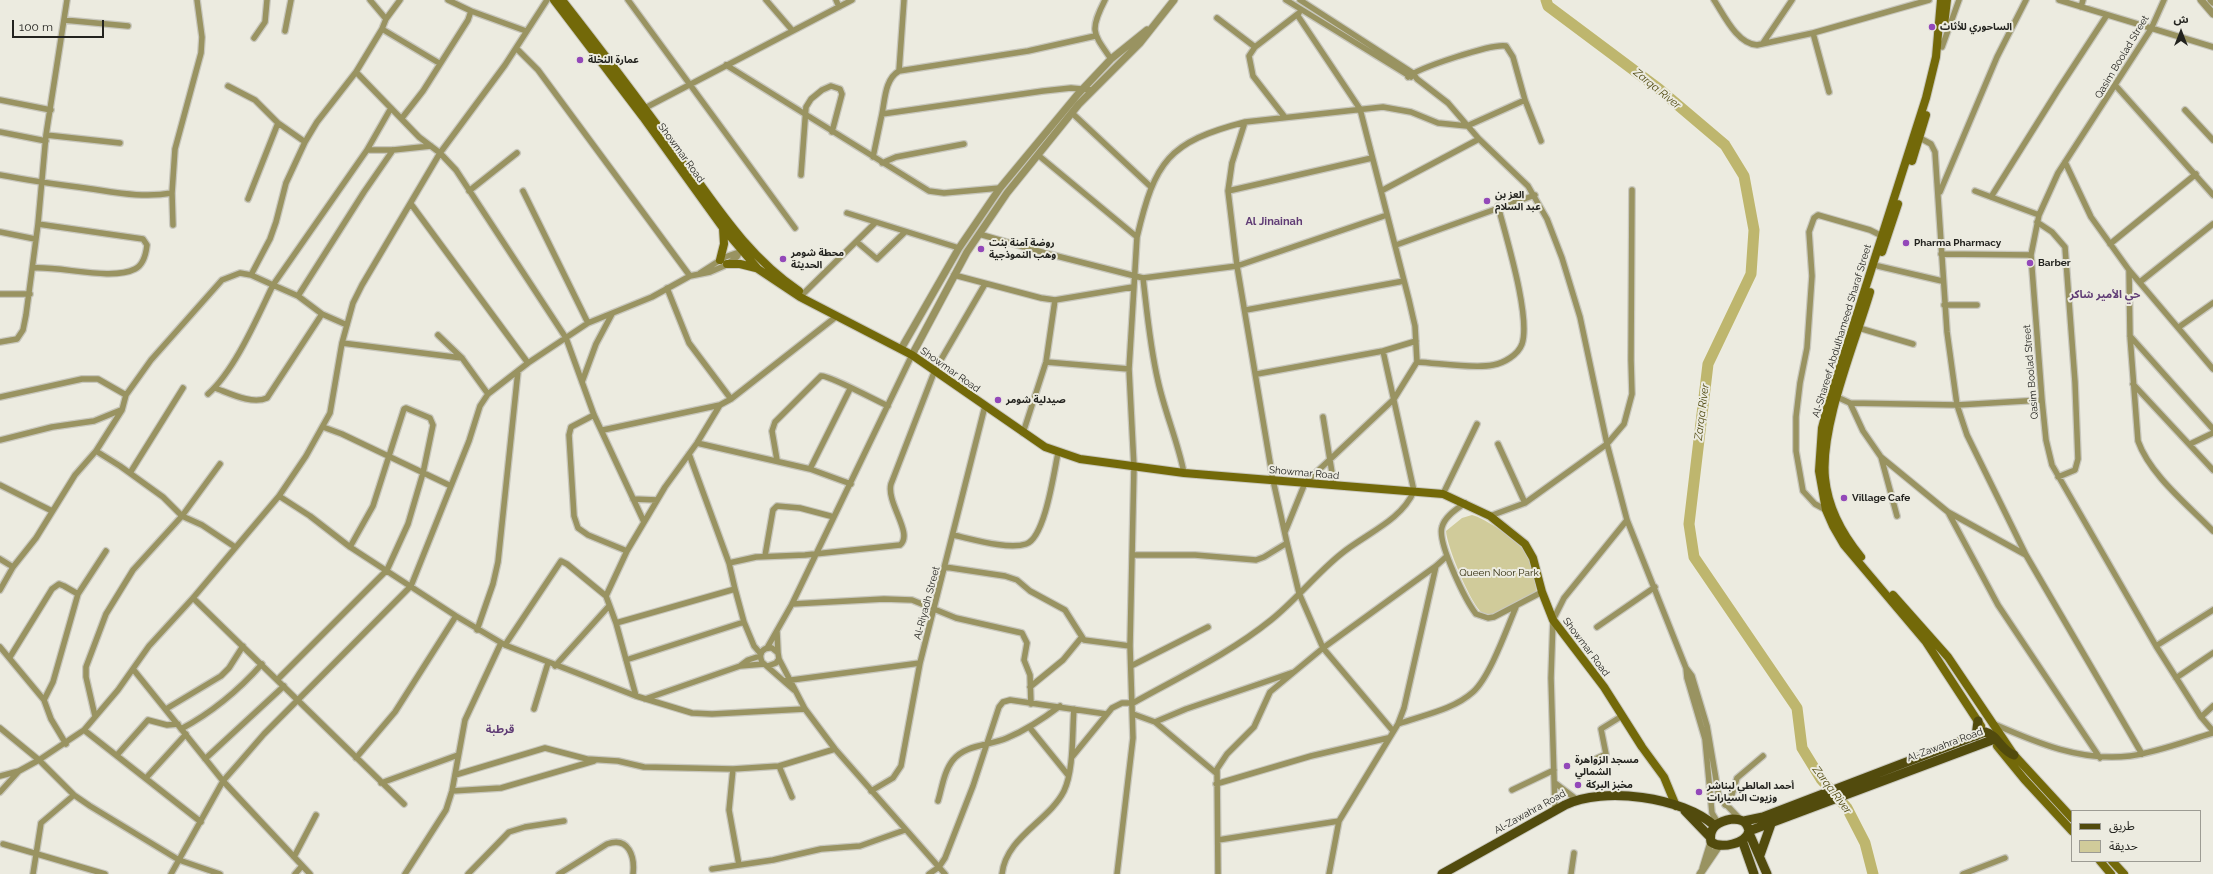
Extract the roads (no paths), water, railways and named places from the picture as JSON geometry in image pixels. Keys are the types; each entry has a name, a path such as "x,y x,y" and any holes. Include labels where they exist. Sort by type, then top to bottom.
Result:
{"main road":[{"name":"Showmar Road","path":"554,0 638,111 723,228 742,247 752,253 770,270 804,297"},
{"name":"Showmar Road","path":"562,0 645,108 758,269 837,316 912,355 1023,433 1058,453 1134,467 1184,473 1443,494 1490,516 1515,535 1529,550 1542,592 1553,620 1604,687 1664,777 1679,807"},
{"name":"Al-Shareef Abdulhameed Sharaf Street","path":"1941,0 1936,57 1929,85 1822,428 1819,471 1826,510 1844,545 1926,642 1985,732 2024,779 2071,830"},
{"name":"Al-Shareef Abdulhameed Sharaf Street","path":"1947,0 1939,68 1920,138 1837,397 1828,440 1825,478 1834,514 1853,547 1948,657 2014,756 2071,817"},
{"path":"723,228 724,262 740,264 758,269"},
{"path":"1940,662 1948,657"},
{"path":"1976,736 1978,721"},
{"path":"1985,732 1993,735 2007,752 2014,756"},
{"name":"Al-Zawahra Road","path":"1905,767 1985,732"},
{"name":"Al-Zawahra Road","path":"1905,767 1992,740"},
{"path":"1713,842 1716,824 1732,819 1743,821 1763,817 1801,802 1905,767"},
{"path":"1679,807 1713,842 1742,840 1749,832 1805,810 1905,767"},
{"name":"Al-Zawahra Road","path":"1442,874 1576,799 1602,796 1632,797 1679,807 1716,824"},
{"path":"1743,821 1760,855 1767,874"},
{"path":"1760,855 1771,824"},
{"path":"1742,840 1754,874"},
{"path":"2101,862 2111,874"},
{"path":"2113,862 2124,874"}],"street":[{"path":"0,342 17,339 23,330 30,294 46,138 67,0"},
{"path":"173,225 172,193 174,149 201,52 202,37 197,0"},
{"path":"254,38 265,22 267,0"},
{"path":"286,31 291,0"},
{"path":"370,0 386,19"},
{"path":"250,275 270,239 286,183 305,142 317,122 356,72 382,30 386,19 400,0"},
{"path":"448,0 471,11 526,31"},
{"path":"0,776 19,771 66,744 84,730 134,669 159,634 193,598 279,496 323,427 330,413 342,343 353,303 362,285 440,153 516,48 547,0"},
{"path":"628,0 795,228"},
{"path":"766,0 792,30"},
{"path":"836,0 839,7"},
{"path":"645,108 852,0"},
{"path":"899,71 904,0"},
{"path":"1104,0 1095,21 1095,36 1111,59"},
{"path":"740,666 748,660 761,655 777,632 851,484 912,355 954,275 979,234 1007,194 1072,113 1092,90 1140,43 1174,0"},
{"path":"1286,0 1438,93 1478,139 1521,178 1535,195 1547,219 1562,258 1580,317 1607,444 1627,520 1686,668 1687,678 1705,739 1712,813 1716,824"},
{"path":"1714,0 1744,42 1753,45 1813,33 1929,0"},
{"path":"1763,43 1792,0"},
{"path":"1942,47 1959,0"},
{"path":"1939,194 1978,100 2026,0"},
{"path":"2059,0 2213,47"},
{"path":"2081,7 2083,0"},
{"name":"Qasim Boolad Street","path":"2164,0 2151,29 2116,86 2065,162 2039,215 2031,255 2042,400 2048,452 2058,477 2156,646 2201,718 2213,732"},
{"path":"2201,0 2213,14"},
{"path":"1284,116 1253,76 1249,59 1255,47 1298,16 1302,1 1410,75"},
{"path":"402,118 423,91 439,63 468,20 471,11"},
{"path":"1992,197 2058,90 2108,15"},
{"path":"1285,532 1305,483 1394,399 1417,362 1416,341 1396,245 1360,109 1298,16"},
{"path":"1217,18 1255,47"},
{"path":"64,20 128,26"},
{"path":"901,349 959,248 1000,188 1083,88 1111,59 1154,25"},
{"path":"382,30 439,63"},
{"path":"1813,33 1829,92"},
{"path":"874,158 888,83 892,76 899,71 1028,51 1095,36"},
{"path":"1410,75 1493,46 1506,46 1513,57 1525,100 1542,141"},
{"path":"516,48 538,70 690,276"},
{"path":"726,65 804,112 832,132 920,186 934,192 944,193 1000,188"},
{"path":"356,72 419,137 440,153 456,170 566,338 594,415 603,430 644,522"},
{"path":"228,86 255,100 278,123 305,142"},
{"path":"801,175 804,112 808,103 816,94 831,86 840,89 842,98 832,132"},
{"path":"2116,86 2213,194"},
{"path":"882,114 1043,91 1083,88 1092,90"},
{"path":"0,100 50,110"},
{"path":"1117,874 1131,755 1133,703 1130,646 1134,467 1129,369 1133,276 1136,237 1151,187 1163,166 1179,148 1203,134 1245,122 1284,116 1360,109 1397,109 1438,123 1467,126 1525,100"},
{"path":"208,394 215,388 256,322 273,285 367,150 392,108"},
{"path":"2185,110 2213,140"},
{"path":"1072,113 1151,187"},
{"path":"1245,122 1232,163 1228,191 1237,266 1257,374 1273,480 1285,532 1286,543 1299,593 1323,648 1393,731"},
{"path":"248,199 278,123"},
{"path":"0,132 46,138 120,143"},
{"path":"1920,138 1934,147 1939,194 1944,305 1957,405 1970,442 2026,555 2142,754"},
{"path":"1381,191 1478,139"},
{"path":"882,162 896,157 964,144"},
{"path":"367,150 393,150 431,146"},
{"path":"298,296 364,192 393,150"},
{"path":"469,191 517,153"},
{"path":"1038,155 1136,237"},
{"path":"1228,191 1372,158"},
{"path":"2065,162 2091,217 2110,244 2129,270 2212,365"},
{"path":"2110,244 2196,174"},
{"path":"0,175 42,183 133,195 157,196 172,193"},
{"path":"523,190 588,323"},
{"path":"1490,516 1525,503 1607,444 1624,424 1632,394 1632,190"},
{"path":"1975,191 2039,215"},
{"path":"1396,245 1498,206 1535,195"},
{"path":"411,204 528,363"},
{"path":"1417,362 1492,366 1508,360 1522,346 1524,336 1523,317 1518,284 1498,206"},
{"path":"847,213 959,248"},
{"path":"979,234 1143,278 1237,266 1387,215"},
{"path":"1826,510 1815,504 1803,491 1796,451 1796,416 1800,383 1807,348 1812,276 1809,232 1814,218 1818,215 1870,230 1882,236"},
{"path":"2037,222 2052,232 2065,247 2075,382 2078,459 2074,470 2058,477"},
{"path":"804,297 875,223"},
{"path":"33,268 58,268 120,274 136,269 145,256 147,245 143,239 38,224"},
{"path":"2140,282 2213,224"},
{"path":"0,232 35,239"},
{"path":"857,242 877,259 905,232"},
{"path":"171,874 223,781 248,751 411,586 451,486 480,406 488,394 528,363 588,323 612,314 690,276 710,272 724,262 737,257 742,247"},
{"path":"1941,254 2031,255"},
{"path":"1878,266 1942,281"},
{"path":"2129,270 2130,336 2136,430 2143,454 2155,471 2213,531"},
{"path":"0,590 13,567 36,538 75,475 96,451 122,410 126,395 167,341 222,280 240,273 250,275 298,296 322,314 347,325"},
{"path":"954,275 1041,298 1055,300 1133,287"},
{"path":"1143,278 1149,330 1158,382 1179,450 1184,473"},
{"path":"1246,310 1404,281"},
{"path":"729,563 766,556 805,555 817,552 892,546 902,543 905,534 890,498 889,490 935,370 985,284"},
{"path":"667,288 689,343 731,399"},
{"path":"0,294 30,294"},
{"path":"1023,433 1046,362 1055,300"},
{"path":"2179,327 2213,303"},
{"path":"1944,305 1977,305"},
{"path":"215,388 242,398 261,400 267,398 322,314"},
{"path":"582,382 596,344 612,314"},
{"path":"603,430 720,405 731,399 837,316"},
{"path":"1859,328 1913,344"},
{"path":"438,335 462,358 488,394"},
{"path":"2130,336 2213,429"},
{"path":"1257,374 1383,351 1416,341"},
{"path":"342,343 462,358"},
{"path":"1072,757 1106,714 1122,703 1133,703 1238,644 1283,611 1299,593 1342,553 1404,508 1414,491 1383,351"},
{"path":"1046,362 1129,369"},
{"path":"477,630 493,584 498,562 518,371"},
{"path":"778,460 772,431 777,418 821,376 833,378 850,389 888,406"},
{"path":"0,397 82,379 98,379 126,395"},
{"path":"2133,384 2213,470"},
{"path":"130,473 183,388"},
{"path":"810,469 850,389"},
{"path":"1837,397 1850,403 1957,405 2042,400"},
{"path":"1850,403 1863,431 1882,457 1948,512 2026,555"},
{"path":"606,596 627,551 657,500 697,443 720,405"},
{"name":"Al-Riyadh Street","path":"871,791 893,778 901,766 920,663 935,610 985,406"},
{"path":"278,679 387,570 408,524 423,473 433,425 430,418 406,408 404,409 390,457 373,506 350,547"},
{"path":"0,440 52,427 94,421 122,410"},
{"path":"594,415 571,427 569,435 574,516 578,528 588,535 627,551"},
{"path":"1323,417 1334,485"},
{"path":"1443,494 1477,424"},
{"path":"323,427 342,434 451,486"},
{"path":"2190,444 2213,433"},
{"path":"697,443 778,460 810,469 851,484"},
{"path":"1498,444 1525,503"},
{"path":"96,451 163,497 182,516 202,525 235,547"},
{"path":"953,535 1012,545 1028,543 1033,540 1043,520 1058,453"},
{"path":"689,454 729,563 744,622 754,646 766,665 794,690"},
{"path":"1882,457 1897,516"},
{"path":"95,716 85,672 100,627 116,596 133,570 182,516 220,464"},
{"path":"0,485 52,511"},
{"path":"279,496 310,516 350,547 477,630 503,644 555,666 644,699 677,709 702,714 805,709"},
{"path":"633,499 657,500"},
{"path":"1465,503 1447,518 1442,526 1441,536 1447,556 1476,614 1491,618 1516,607 1542,592"},
{"path":"766,556 773,510 777,506 800,508 834,518"},
{"path":"1948,512 1998,605 2100,758"},
{"path":"1555,810 1551,678 1553,620 1564,598 1627,520"},
{"path":"1132,555 1195,555 1256,560 1264,557 1286,543"},
{"path":"44,700 53,682 78,594 106,550"},
{"path":"1218,874 1216,773 1218,764 1254,727 1270,692 1323,648 1436,566 1447,556"},
{"path":"0,559 13,567"},
{"path":"405,874 446,810 452,791 467,712 503,644 561,561 567,564 606,596 616,623 636,696"},
{"path":"1329,874 1339,821 1388,738 1398,724 1404,708 1436,566"},
{"path":"945,567 1005,576 1017,580 1030,591 1065,610 1081,638 1087,641 1130,646"},
{"path":"10,657 43,601 55,586 64,586 78,594"},
{"path":"1596,627 1655,587"},
{"path":"616,623 735,589"},
{"path":"193,598 278,679 404,804"},
{"path":"792,604 903,599 921,602 935,610 983,626 1022,634 1027,643 1024,660 1030,675 1031,704"},
{"path":"555,666 609,606"},
{"path":"1398,724 1458,702 1475,690 1484,676 1516,607"},
{"path":"2156,646 2213,610"},
{"path":"356,758 395,712 456,616"},
{"path":"626,660 744,622"},
{"path":"1131,666 1208,627"},
{"path":"644,699 740,666 776,663 778,656 777,632"},
{"path":"1030,687 1063,660 1081,638"},
{"path":"166,709 221,676 230,668 243,646"},
{"path":"0,647 10,657 44,700 51,719 66,744"},
{"path":"767,648 772,648 778,656 805,709 835,749 945,874"},
{"path":"2176,678 2213,653"},
{"path":"534,709 548,663"},
{"path":"784,681 920,663"},
{"path":"117,756 148,720 167,725 180,726 217,707 262,664"},
{"path":"1686,668 1692,676 1704,713 1719,798 1743,821"},
{"path":"134,669 223,781 310,874"},
{"path":"1154,722 1186,708 1295,672"},
{"path":"205,759 284,686"},
{"path":"929,874 939,867 945,858 988,743 999,707 1003,702 1010,700 1031,704 1060,706 1106,714"},
{"path":"938,801 947,773 954,760 962,752 1005,739 1030,728 1060,706"},
{"path":"2201,718 2213,706"},
{"path":"1002,874 1009,852 1060,798 1066,784 1072,757 1074,709"},
{"path":"1132,714 1154,722 1216,773"},
{"path":"1591,761 1606,754 1602,729 1622,716"},
{"path":"1991,723 2059,750 2100,758 2142,754 2213,732"},
{"path":"0,728 39,760 74,795 112,821 179,860 220,874"},
{"path":"1030,728 1068,774"},
{"path":"84,730 201,822"},
{"path":"2003,740 2013,732"},
{"path":"146,778 186,734"},
{"path":"1216,784 1311,756 1388,738"},
{"path":"455,775 545,748 597,760 618,761 653,767 733,768 778,766 835,749"},
{"path":"381,782 458,756"},
{"path":"1725,805 1731,798 1737,778 1764,756"},
{"path":"452,791 505,787 597,760"},
{"path":"778,766 792,797"},
{"path":"733,768 729,810 739,865"},
{"path":"1512,790 1554,770"},
{"path":"0,792 19,771"},
{"path":"1555,783 1576,799"},
{"path":"33,874 35,852 41,823 74,795"},
{"path":"294,857 316,815"},
{"path":"468,874 509,832 564,821"},
{"path":"1218,840 1339,821"},
{"path":"712,869 821,849 860,846 905,830"},
{"path":"559,874 607,844 616,842 625,845 631,851 634,860 633,874"},
{"path":"1701,871 1713,842"},
{"path":"3,844 35,852 104,874"},
{"path":"1571,874 1574,853"},
{"path":"1963,874 2005,858"},
{"path":"295,874 302,866"}],"waterway":[{"name":"Zarqa River","path":"1546,0 1548,6 1659,89 1725,145 1744,176 1754,230 1751,274 1708,364 1689,524 1694,557 1797,708 1802,748 1821,779 1847,808 1865,843 1873,874"}],"place":[{"name":"الساحوري للأثاث","path":"1932,27"},
{"name":"عمارة النخلة","path":"580,60"},
{"name":"العز بن عبد السلام","path":"1487,201"},
{"name":"Pharma Pharmacy","path":"1906,243"},
{"name":"روضة آمنة بنت وهب النموذجية","path":"981,249"},
{"name":"محطة شومر الحديثة","path":"783,259"},
{"name":"Barber","path":"2030,263"},
{"name":"صيدلية شومر","path":"998,400"},
{"name":"Village Cafe","path":"1844,498"},
{"name":"مسجد الزواهرة الشمالي","path":"1567,766"},
{"name":"مخبز البركة","path":"1578,785"},
{"name":"أحمد المالطي لبناشر وزيوت السيارات","path":"1699,792"}],"district":[{"name":"Al Jinainah","path":"1274,222"},
{"name":"حي الأمير شاكر","path":"2105,295"},
{"name":"قرطبة","path":"500,730"}],"park label":[{"name":"Queen Noor Park","path":"1499,573"}]}
